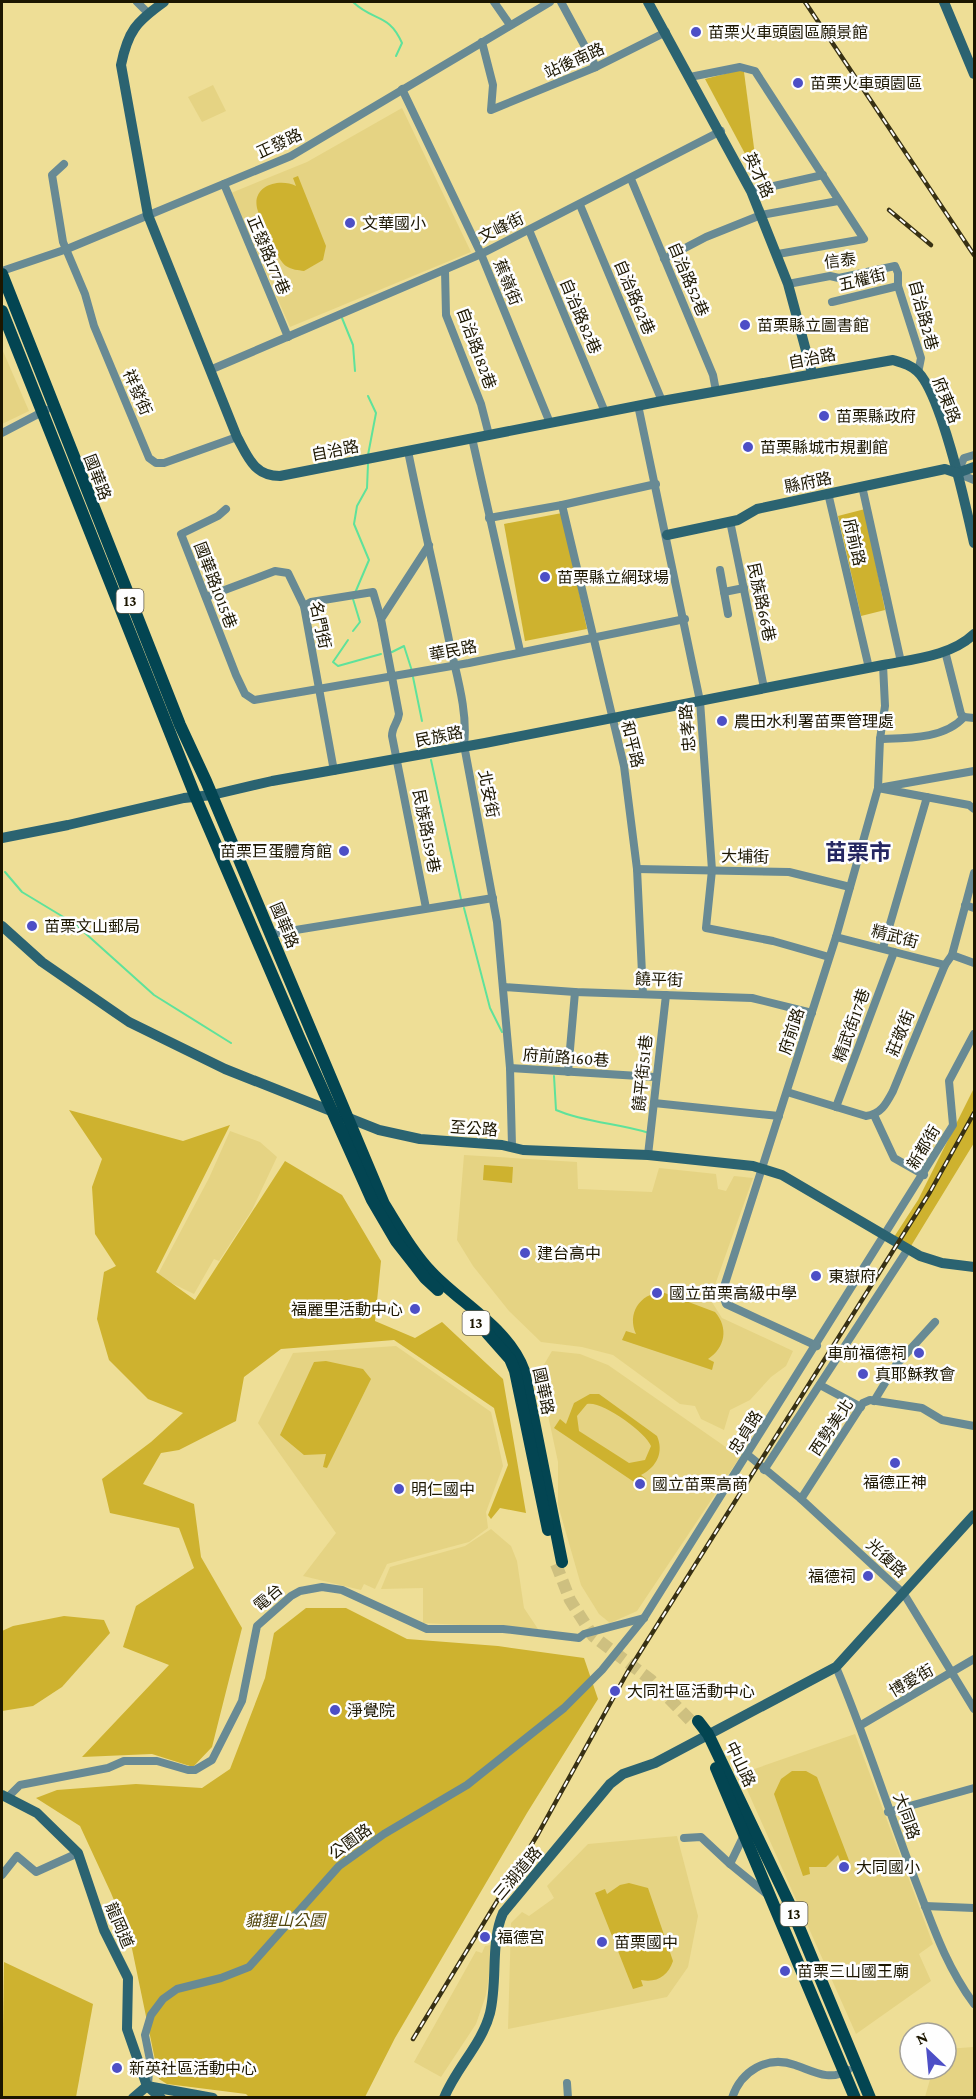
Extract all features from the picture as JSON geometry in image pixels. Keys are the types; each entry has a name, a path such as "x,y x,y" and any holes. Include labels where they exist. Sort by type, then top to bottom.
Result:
{"main road":[{"name":"國華路","path":"2,273 47,409 196,798 372,1200 396,1241 500,1345 510,1359 559,1563"},
{"name":"國華路","path":"2,311 47,409 384,1204 429,1276"},
{"name":"13","path":"696,1723 705,1736"},
{"name":"中山路","path":"705,1736 745,1833 779,1896 855,2097"},
{"name":"中山路","path":"705,1736 870,2097"}],"street":[{"path":"138,2 148,13"},
{"name":"自治路","path":"164,2 135,25 126,43 121,65 148,215 237,437 252,464 260,473 271,476 373,458 638,405 893,360 907,364 918,373"},
{"path":"494,2 510,25"},
{"name":"正發路","path":"2,273 67,249 291,156 550,2"},
{"path":"561,2 596,67"},
{"path":"944,2 973,67"},
{"name":"英才路","path":"651,3 751,191 778,254 812,373"},
{"name":"站後南路","path":"482,42 493,85 491,110 596,67 666,32"},
{"path":"664,259 706,237 761,215 838,201 754,71 740,67 690,77"},
{"name":"蕉嶺街","path":"402,89 481,254 550,423"},
{"name":"文峰街","path":"210,370 481,254 721,131"},
{"path":"64,164 52,175 63,243 67,249"},
{"path":"751,191 823,175"},
{"name":"自治路52巷","path":"631,179 713,375 716,391"},
{"name":"正發路177巷","path":"224,184 288,337"},
{"name":"信泰","path":"778,254 864,239 838,201"},
{"name":"自治路62巷","path":"580,205 662,401"},
{"name":"自治路82巷","path":"529,230 605,412"},
{"name":"祥發街","path":"67,249 85,294 94,326 149,458 156,463 164,463 237,437"},
{"name":"信泰","path":"788,284 830,276 839,278 895,266"},
{"name":"自治路2巷","path":"895,266 898,273 898,286 921,358 918,373"},
{"name":"自治路182巷","path":"445,270 446,315 481,404 489,435"},
{"name":"五權街","path":"832,302 898,286"},
{"name":"府東路","path":"918,373 931,395 957,473 975,543"},
{"name":"忠孝路","path":"638,405 685,619 700,701 712,870 706,928 773,941 829,957"},
{"path":"2,433 47,409"},
{"path":"472,438 520,651"},
{"name":"北安街","path":"408,451 420,518 429,545 466,727 464,745 493,898 504,987 510,1068 512,1146"},
{"path":"957,473 963,458 975,455"},
{"name":"縣府路","path":"667,535 730,521 758,508 945,469 957,473 975,465"},
{"path":"957,473 975,472"},
{"path":"957,473 975,480"},
{"path":"489,518 562,505 656,483"},
{"name":"府前路","path":"862,486 901,662"},
{"name":"府前路","path":"828,493 869,668"},
{"name":"和平路","path":"562,505 624,766 637,868 643,994"},
{"name":"國華路1015巷","path":"226,508 218,516 181,534 245,694"},
{"name":"民族路66巷","path":"730,521 765,688"},
{"path":"381,619 429,545"},
{"path":"720,570 728,614"},
{"name":"名門街","path":"206,597 275,571 288,573 304,606 334,771"},
{"path":"724,592 744,588"},
{"name":"民族路159巷","path":"304,606 311,602 373,592 381,619 399,714 392,728 392,736 426,908"},
{"name":"華民路","path":"245,694 254,700 392,677 685,619"},
{"path":"883,665 945,651 958,646 975,634"},
{"path":"945,651 961,714 964,717 975,718"},
{"name":"民族路","path":"2,838 184,798 212,795 272,781 398,759 883,665"},
{"name":"府前路","path":"817,1346 726,1304 723,1298 762,1167 813,1013 878,788 880,739 885,706 883,665"},
{"path":"880,739 920,738 958,724 964,717"},
{"path":"878,788 975,771"},
{"path":"878,788 969,805 975,809"},
{"path":"883,948 927,796"},
{"name":"大埔街","path":"637,868 789,872 850,887"},
{"name":"莊敬街","path":"874,1115 882,1109 892,1091 945,965 952,955 975,873"},
{"path":"271,934 493,898"},
{"path":"965,905 975,908"},
{"name":"至公路","path":"2,926 42,962 129,1022 225,1069 349,1120 398,1136 512,1146 524,1150 648,1155 762,1167 782,1175 908,1249 942,1263 975,1267"},
{"name":"精武街","path":"836,936 945,965"},
{"name":"精武街17巷","path":"836,1107 894,952"},
{"path":"952,955 975,963"},
{"name":"饒平街","path":"504,987 575,992 752,998 813,1013"},
{"path":"568,1072 575,992"},
{"name":"饒平街51巷","path":"648,1155 666,995"},
{"name":"新都街","path":"885,1236 953,1125 949,1081 975,1034"},
{"name":"府前路160巷","path":"510,1068 655,1077"},
{"path":"787,1092 866,1116 874,1115 894,1158 924,1175"},
{"path":"654,1103 779,1116"},
{"name":"忠貞路","path":"626,1640 644,1618 885,1236"},
{"path":"764,1470 908,1249"},
{"name":"西勢美北","path":"801,1499 861,1407 870,1400 874,1401 896,1365 935,1322"},
{"path":"820,1385 861,1407"},
{"path":"874,1401 922,1408 942,1420 975,1426"},
{"name":"光復路","path":"748,1455 801,1499 904,1594 975,1708"},
{"name":"中山路","path":"705,1736 836,1667 975,1515"},
{"name":"電台","path":"4,1796 20,1785 108,1768 124,1761 157,1761 188,1770 203,1766 212,1760 242,1701 257,1626 291,1596 311,1588 342,1590 427,1629 502,1629 579,1638 584,1634 644,1618"},
{"name":"公園路","path":"147,2086 150,2060 145,2035 151,2014 163,1999 177,1989 221,1978 249,1967 339,1866 384,1834 491,1768 564,1708 602,1670 626,1640"},
{"name":"博愛街","path":"861,1725 975,1659"},
{"name":"大同路","path":"836,1667 861,1725 888,1812 925,1906 954,1976 975,2004"},
{"name":"三湖道路","path":"444,2097 489,2016 495,1992 497,1927 503,1913 610,1784 623,1774 656,1763 705,1736"},
{"path":"888,1812 975,1788"},
{"name":"龍岡道","path":"4,1796 37,1813 78,1853 104,1930 128,1978 127,2029 147,2086"},
{"path":"730,1864 745,1833"},
{"path":"684,1838 701,1837 730,1864 779,1896"},
{"path":"2,1875 17,1856 36,1872 78,1853"},
{"path":"925,1906 975,1908"},
{"path":"732,2097 745,2074 758,2064 793,2064 822,2076 845,2072 856,2065"},
{"path":"567,2083 568,2097"},
{"path":"147,2086 161,2097"},
{"path":"133,2097 147,2086 213,2097"}],"shaded area":[{"path":"213,85 226,111 202,122 188,97"},
{"name":"文華國小","path":"402,108 471,252 290,327 231,193 307,162"},
{"path":"2,349 29,411 2,424"},
{"path":"230,1131 260,1142 277,1157 252,1210 219,1261 214,1259 194,1294 157,1276 209,1178"},
{"name":"國立苗栗高級中學","path":"464,1155 577,1162 578,1189 652,1192 659,1168 716,1174 718,1189 726,1191 734,1176 753,1178 710,1299 722,1318 793,1351 786,1366 771,1377 750,1400 730,1410 724,1430 701,1419 695,1406 680,1404 613,1355 582,1347 541,1342 509,1311 473,1266 457,1240"},
{"name":"明仁國中","path":"396,1346 491,1412 503,1466 486,1512 488,1528 469,1542 387,1564 375,1589 364,1584 361,1590 303,1576 336,1533 258,1423 293,1353"},
{"name":"國立苗栗高商","path":"552,1351 580,1354 608,1365 740,1457 637,1611 610,1623 599,1614 581,1585 558,1505 558,1462 539,1373"},
{"path":"491,1529 511,1546 517,1561 524,1608 538,1629 423,1623 423,1588 381,1589 390,1567 465,1546"},
{"name":"大同國小","path":"855,1734 933,1944 919,1954 931,1981 856,2034 740,1774"},
{"name":"苗栗國中","path":"677,1836 698,1916 688,1967 667,1997 508,2029 511,1923 522,1912 529,1916 554,1898 547,1886 588,1844"},
{"path":"490,1945 493,1949 486,1995 476,2024 441,2077 414,2062 476,1951 482,1953 485,1946"},
{"path":"974,2047 974,2097 925,2097 930,2081 958,2081 958,2048"}],"green space":[{"path":"740,70 744,72 758,178 705,79"},
{"path":"298,176 326,246 323,260 304,271 290,268 282,262 269,239 257,208 257,200 263,189 275,183 296,186 293,178"},
{"path":"865,509 885,610 861,616 838,516"},
{"name":"苗栗縣立網球場","path":"562,513 587,629 525,641 504,524"},
{"path":"974,1088 974,1143 911,1246 894,1237 918,1200"},
{"path":"69,1110 183,1141 230,1125 156,1272 195,1300 285,1161 342,1195 381,1261 375,1321 415,1338 442,1322 503,1379 526,1513 500,1508 491,1519 488,1515 508,1465 494,1408 394,1340 281,1349 244,1377 236,1421 179,1450 161,1453 143,1484 194,1504 201,1557 242,1628 212,1747 193,1767 152,1754 82,1757 169,1665 123,1647 136,1606 194,1568 179,1528 110,1513 102,1479 151,1442 183,1413 148,1399 109,1360 97,1319 104,1272 116,1266 95,1234 92,1187 102,1159"},
{"path":"484,1165 513,1167 512,1183 483,1180"},
{"path":"662,1292 715,1312 719,1318 723,1337 718,1349 708,1359 714,1362 712,1370 622,1340 626,1331 636,1334 634,1312 641,1301"},
{"path":"326,1361 363,1369 371,1379 327,1468 323,1467 326,1454 304,1455 280,1435 314,1362"},
{"path":"590,1394 599,1394 657,1436 660,1448 658,1458 647,1472 641,1475 646,1479 640,1486 554,1428 560,1419 566,1424 574,1403","holes":["587,1404 594,1404 622,1418 641,1433 651,1446 645,1460 629,1463 579,1431 577,1416"]},
{"name":"貓貍山公園","path":"306,1608 346,1608 407,1639 498,1646 584,1658 598,1699 527,1813 395,2038 365,2097 249,2097 246,2094 167,2084 159,2079 130,1939 111,1893 80,1826 36,1798 57,1790 136,1784 202,1788 230,1769 265,1678 274,1633"},
{"path":"64,1616 104,1620 110,1633 62,1687 33,1706 2,1711 2,1631 13,1626"},
{"path":"792,1771 806,1771 817,1777 850,1863 843,1868 838,1855 826,1867 809,1867 810,1874 803,1876 774,1794 781,1779"},
{"path":"629,1883 648,1888 673,1961 668,1971 661,1977 641,1980 643,1986 633,1989 595,1893 605,1889 607,1894 620,1885"},
{"path":"4,1962 93,2004 76,2097 2,2097"}],"waterway":[{"path":"353,2 386,22 397,33 402,43 396,56"},
{"path":"342,318 353,345 355,371"},
{"path":"368,396 376,413 368,455"},
{"path":"355,593 369,560 354,524 357,506 367,488 368,464"},
{"path":"353,599 360,622 353,631"},
{"path":"348,640 333,662 338,666 381,654"},
{"path":"392,652 404,646 412,671"},
{"path":"413,677 422,721"},
{"path":"431,760 461,899"},
{"path":"5,872 22,892 75,924 154,995 231,1043"},
{"path":"464,908 490,1008 502,1032"},
{"path":"554,1076 556,1110 579,1118 649,1133"}],"tunnel":[{"path":"556,1564 570,1600 593,1636 651,1680 694,1724"}],"railway":[{"path":"805,2 974,255"},
{"path":"889,210 931,245"},
{"path":"413,2039 538,1834 627,1673 930,1192 974,1113"}],"place":[{"name":"苗栗火車頭園區願景館","path":"696,32"},
{"name":"苗栗火車頭園區","path":"798,83"},
{"name":"文華國小","path":"350,223"},
{"name":"苗栗縣立圖書館","path":"745,325"},
{"name":"苗栗縣政府","path":"824,416"},
{"name":"苗栗縣城市規劃館","path":"748,447"},
{"name":"苗栗縣立網球場","path":"545,577"},
{"name":"農田水利署苗栗管理處","path":"722,721"},
{"name":"苗栗巨蛋體育館","path":"344,851"},
{"name":"苗栗文山郵局","path":"32,926"},
{"name":"建台高中","path":"525,1253"},
{"name":"東嶽府","path":"816,1276"},
{"name":"國立苗栗高級中學","path":"657,1293"},
{"name":"福麗里活動中心","path":"415,1309"},
{"name":"車前福德祠","path":"919,1353"},
{"name":"真耶穌教會","path":"863,1374"},
{"name":"福德正神","path":"895,1463"},
{"name":"國立苗栗高商","path":"640,1484"},
{"name":"明仁國中","path":"399,1489"},
{"name":"福德祠","path":"868,1576"},
{"name":"大同社區活動中心","path":"615,1691"},
{"name":"淨覺院","path":"335,1710"},
{"name":"大同國小","path":"844,1867"},
{"name":"福德宮","path":"485,1937"},
{"name":"苗栗國中","path":"602,1942"},
{"name":"苗栗三山國王廟","path":"785,1971"},
{"name":"新英社區活動中心","path":"117,2068"}],"district":[{"name":"苗栗市","path":"858,852"}]}
